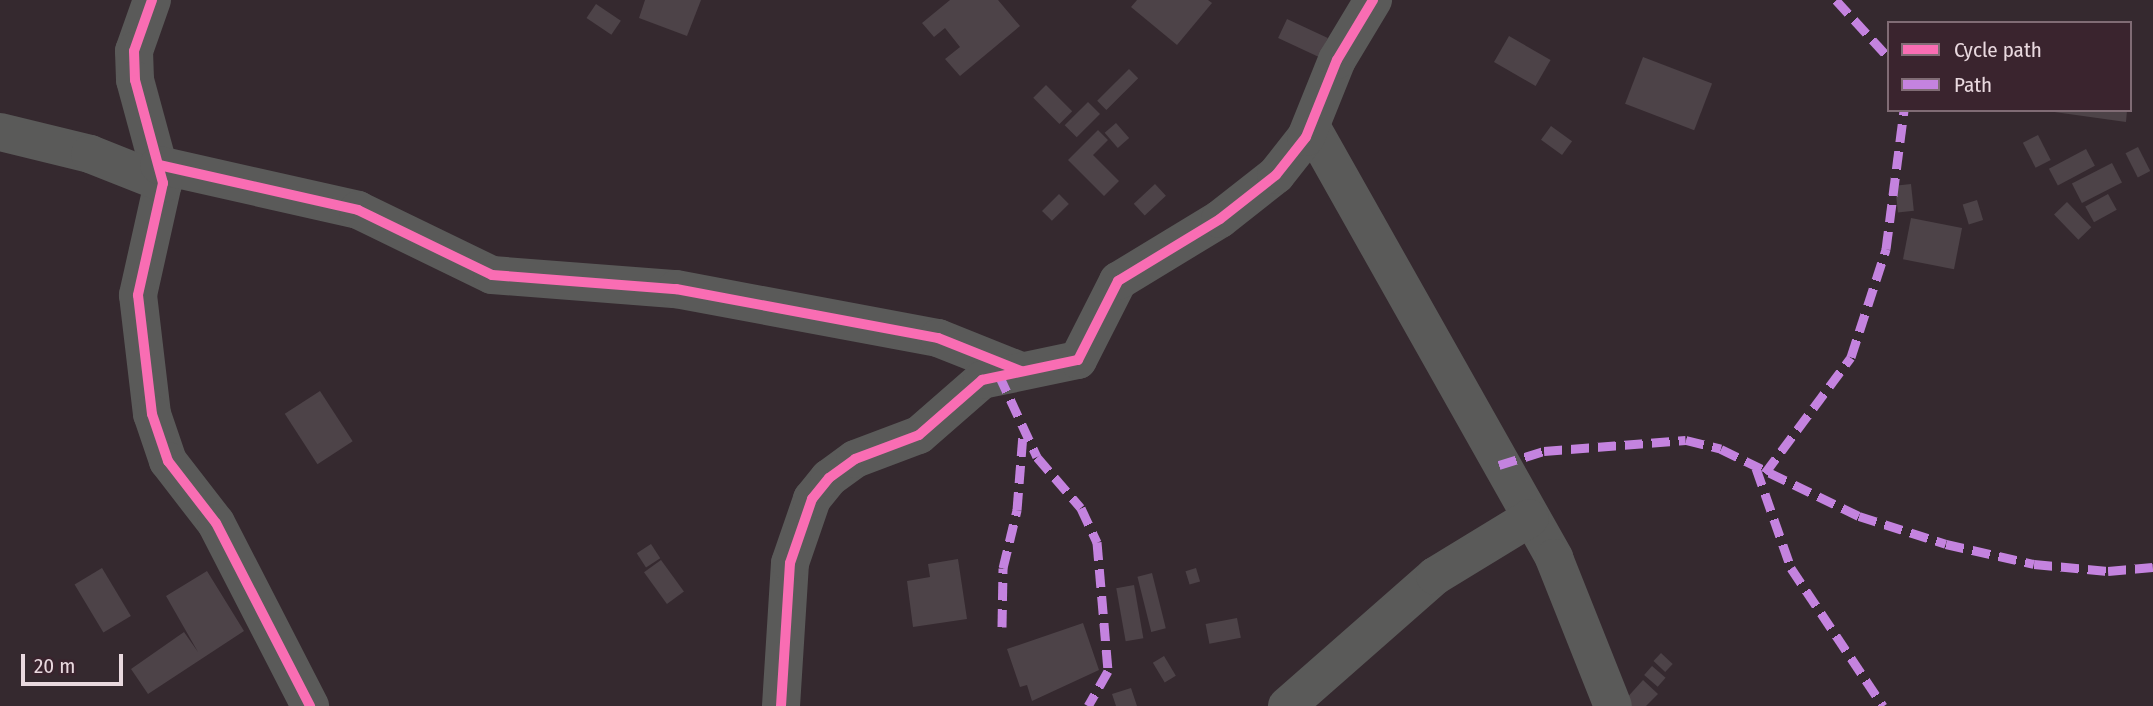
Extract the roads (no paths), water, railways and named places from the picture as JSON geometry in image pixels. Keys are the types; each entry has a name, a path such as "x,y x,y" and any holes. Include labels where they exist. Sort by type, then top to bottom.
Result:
{"street":[{"path":"152,0 141,20 135,80 161,174 138,295 152,414 168,461 216,523 310,706"},
{"path":"781,706 790,563 812,499 855,459 919,435 982,380 1078,360 1118,281 1254,195 1311,127 1337,60 1374,0"},
{"path":"1311,127 1554,558 1613,706"},
{"path":"0,132 161,174 358,210 492,275 676,289 938,338 1021,370"},
{"path":"1287,706 1435,576 1530,518"}]}
